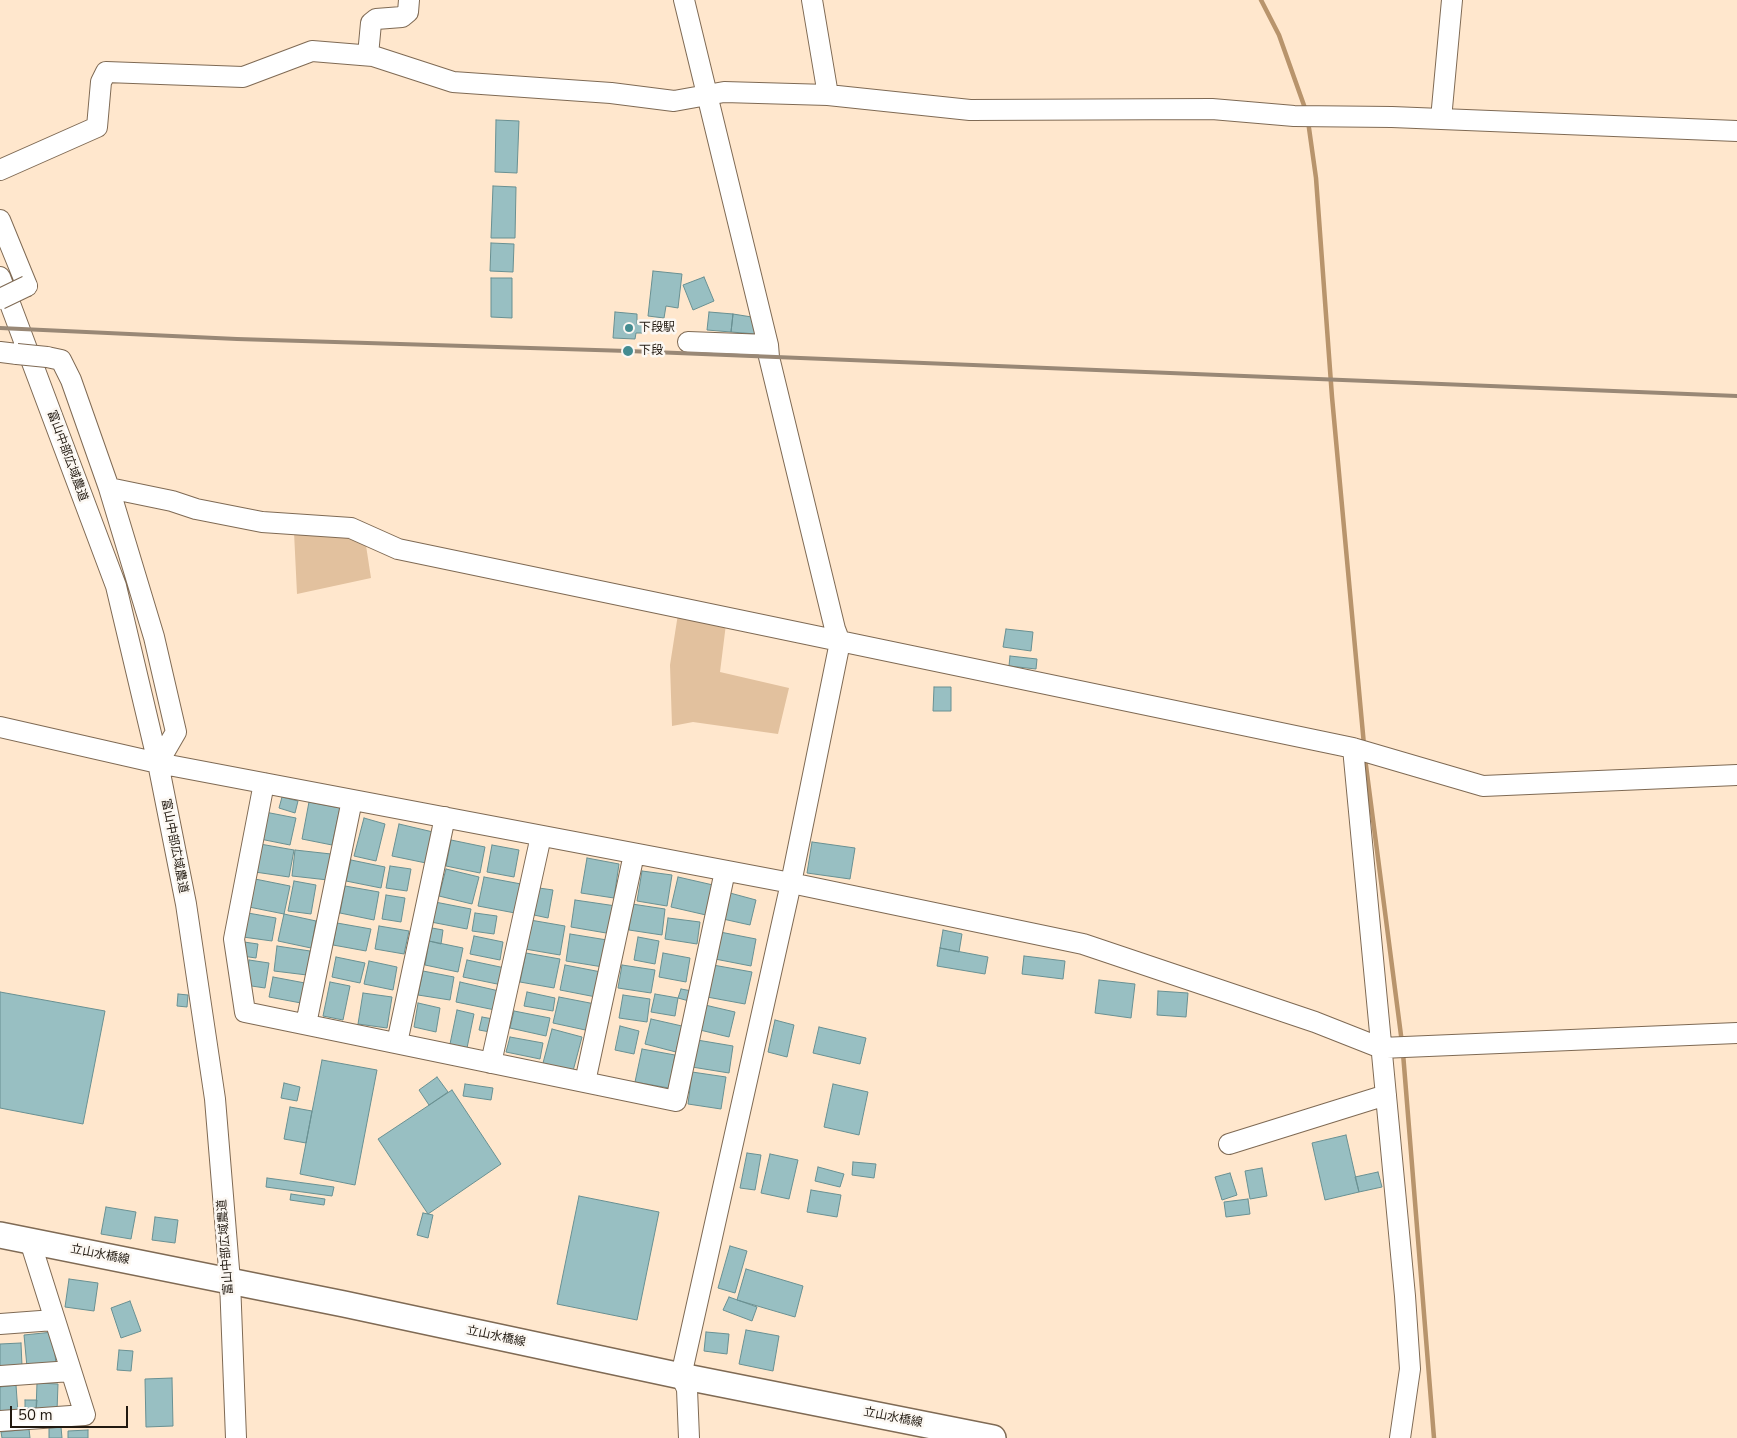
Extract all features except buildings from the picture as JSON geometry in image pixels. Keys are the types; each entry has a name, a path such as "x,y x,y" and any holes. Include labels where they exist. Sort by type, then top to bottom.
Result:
{"main road":[{"name":"立山水橋線","path":"0,1235 230,1281 681,1376 993,1438"}],"street":[{"path":"368,55 371,23 376,19 402,17 408,12 409,0"},
{"path":"684,0 835,629 840,642 790,883 681,1376 687,1389 689,1438"},
{"path":"812,0 828,95"},
{"path":"1441,119 1452,0"},
{"path":"0,170 97,127 101,82 106,72 243,77 312,51 368,55 453,82 611,93 674,101 724,92 828,95 970,110 1212,109 1294,116 1441,119 1737,131"},
{"path":"0,220 27,286 0,299"},
{"name":"富山中部広域農道","path":"0,277 116,586 158,763 186,904 215,1099 230,1281 236,1438"},
{"path":"688,342 768,344"},
{"path":"9,353 61,360 71,380 109,488 154,637 176,732 158,763"},
{"path":"109,488 172,501 196,509 262,522 351,528 398,549 1353,748 1483,786 1737,775"},
{"path":"0,726 158,763 790,883 1083,944 1314,1022 1381,1048 1737,1033"},
{"path":"1353,748 1406,1296 1410,1369 1400,1438"},
{"path":"264,783 234,939 245,1012 676,1101 725,871"},
{"path":"306,1024 352,800"},
{"path":"397,1043 445,818"},
{"path":"491,1063 541,836"},
{"path":"584,1082 634,854"},
{"path":"1229,1144 1386,1095"},
{"path":"0,1421 85,1415 30,1241"},
{"path":"0,1324 54,1320"},
{"path":"0,1376 71,1371"}],"shaded area":[{"path":"294,532 365,539 371,578 297,594"},
{"path":"678,614 726,624 720,672 789,688 778,734 693,722 672,726 670,665"}],"waterway":[{"path":"1261,0 1279,35 1306,111"},
{"path":"1308,121 1316,178 1332,397 1364,745"},
{"path":"1365,758 1402,1043"},
{"path":"1403,1053 1434,1438"}],"railway":[{"path":"0,328 237,339 628,351 1737,396"}],"place":[{"name":"下段駅","path":"629,328"},
{"name":"下段","path":"628,351"}]}
